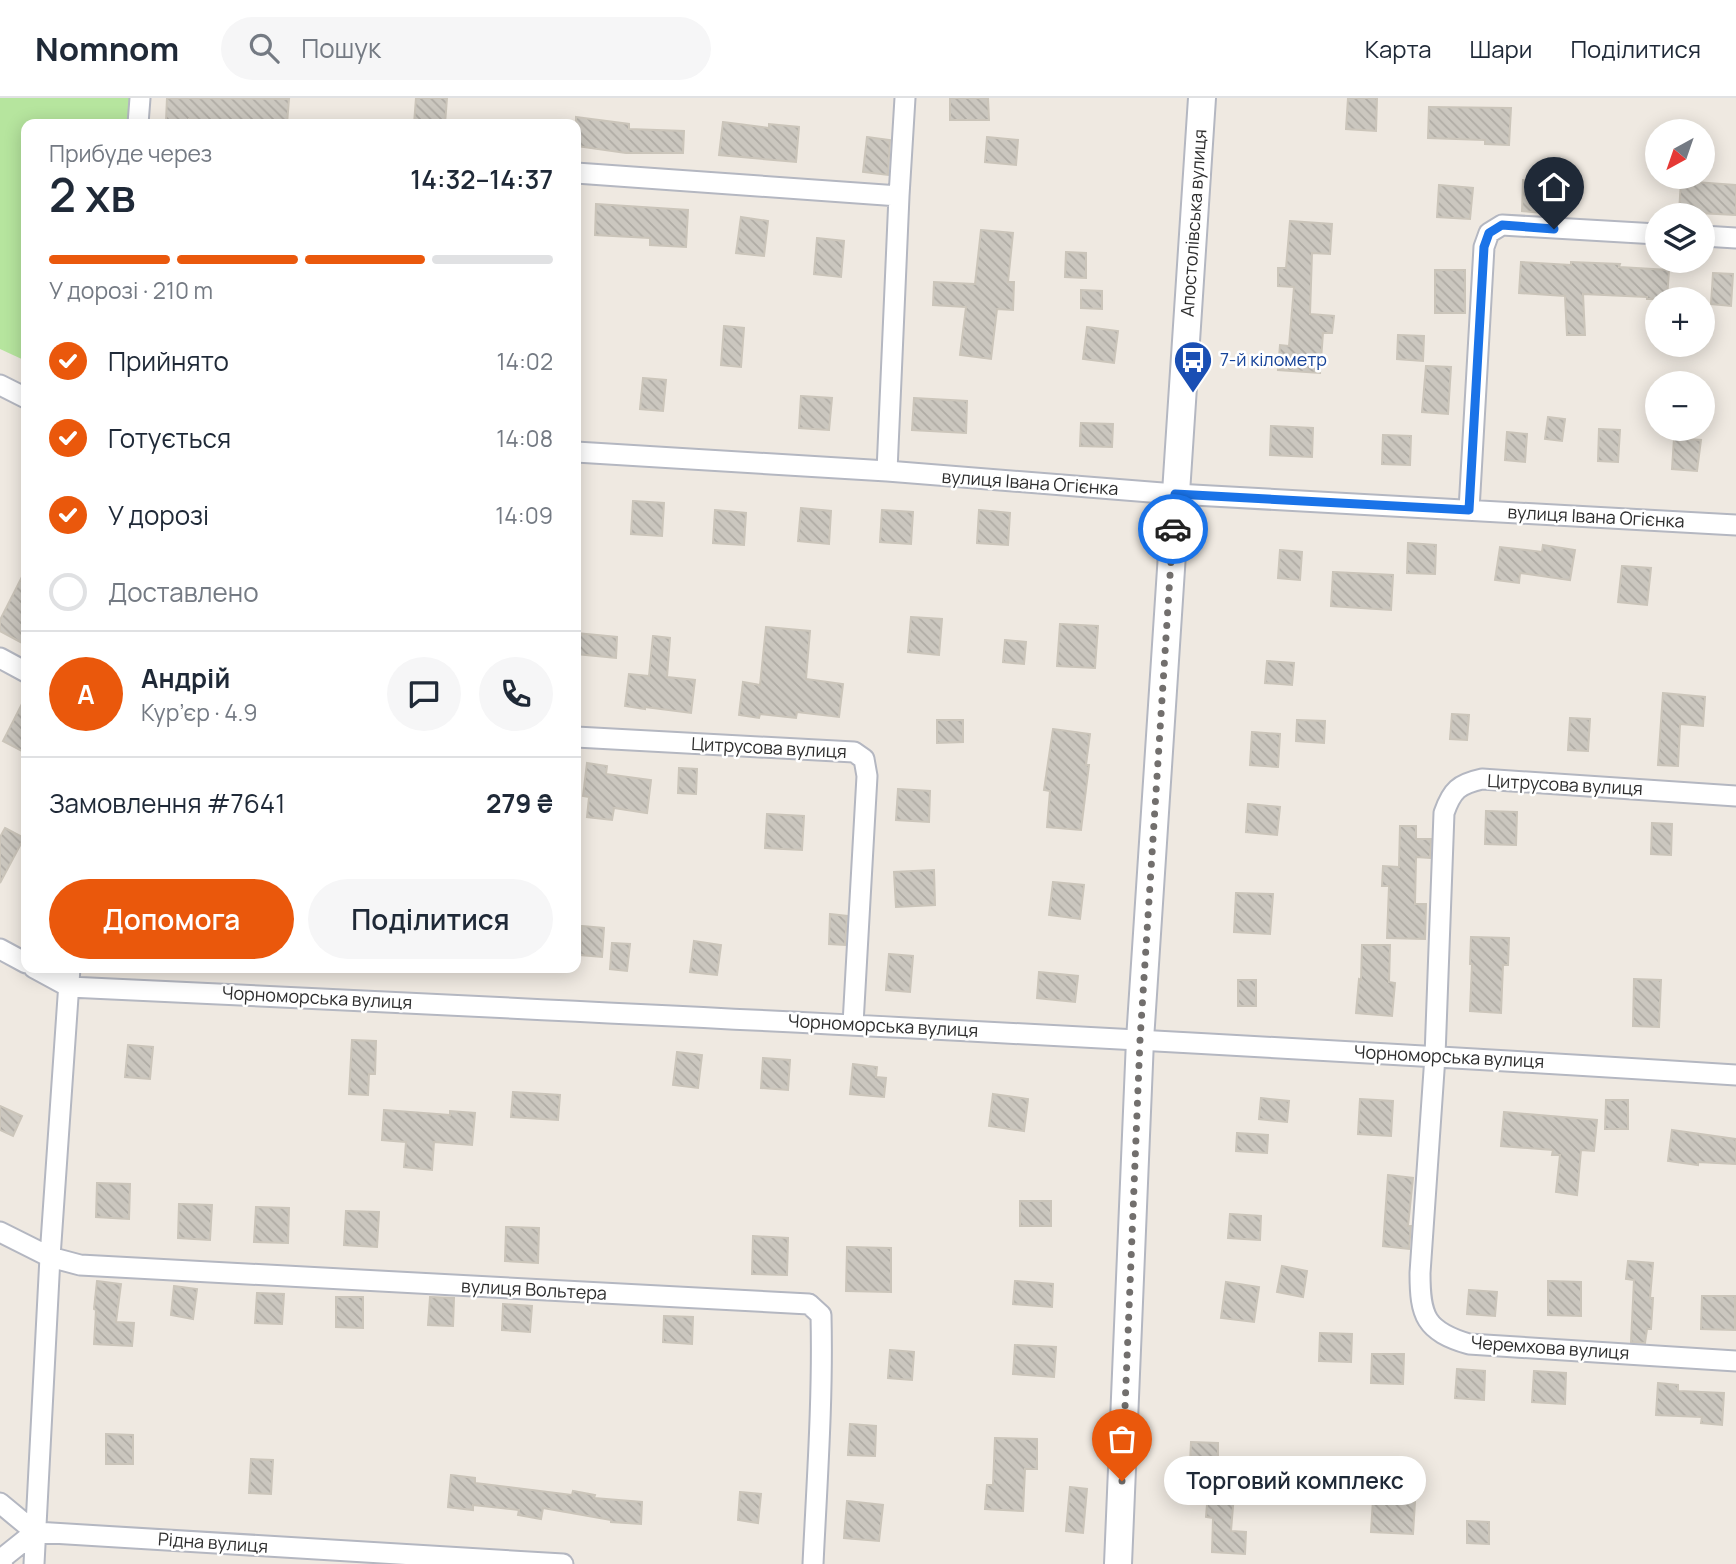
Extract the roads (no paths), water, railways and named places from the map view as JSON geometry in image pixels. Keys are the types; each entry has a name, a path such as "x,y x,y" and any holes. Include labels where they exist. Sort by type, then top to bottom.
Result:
{"street":[{"path":"138,119 140,98"},
{"path":"887,471 905,98"},
{"name":"Апостолівська вулиця","path":"1118,1564 1140,1040 1202,98"},
{"path":"581,173 899,196"},
{"path":"1469,510 1484,247 1489,233 1502,225 1645,233"},
{"path":"1715,237 1736,238"},
{"path":"0,385 21,396"},
{"name":"вулиця Івана Огієнка","path":"581,452 887,471 1175,494 1736,525"},
{"path":"0,658 21,669"},
{"name":"Цитрусова вулиця","path":"581,737 854,751 864,759 867,776 853,1024"},
{"name":"Цитрусова вулиця","path":"1435,1056 1444,813 1455,790 1466,782 1482,779 1736,796"},
{"path":"0,949 21,960"},
{"path":"34,1564 50,1257 69,977"},
{"name":"Чорноморська вулиця","path":"69,977 1736,1075"},
{"name":"Черемхова вулиця","path":"1435,1056 1420,1273 1420,1299 1429,1322 1445,1335 1469,1344 1736,1361"},
{"name":"вулиця Вольтера","path":"0,1232 50,1257 80,1265 809,1304 821,1315 822,1335 813,1564"},
{"path":"0,1503 35,1532"},
{"path":"1,1564 5,1556 35,1532"},
{"name":"Рідна вулиця","path":"35,1532 563,1564"}],"place":[{"name":"7-й кілометр","path":"1193,394"},
{"name":"Торговий комплекс","path":"1122,1481"}]}
